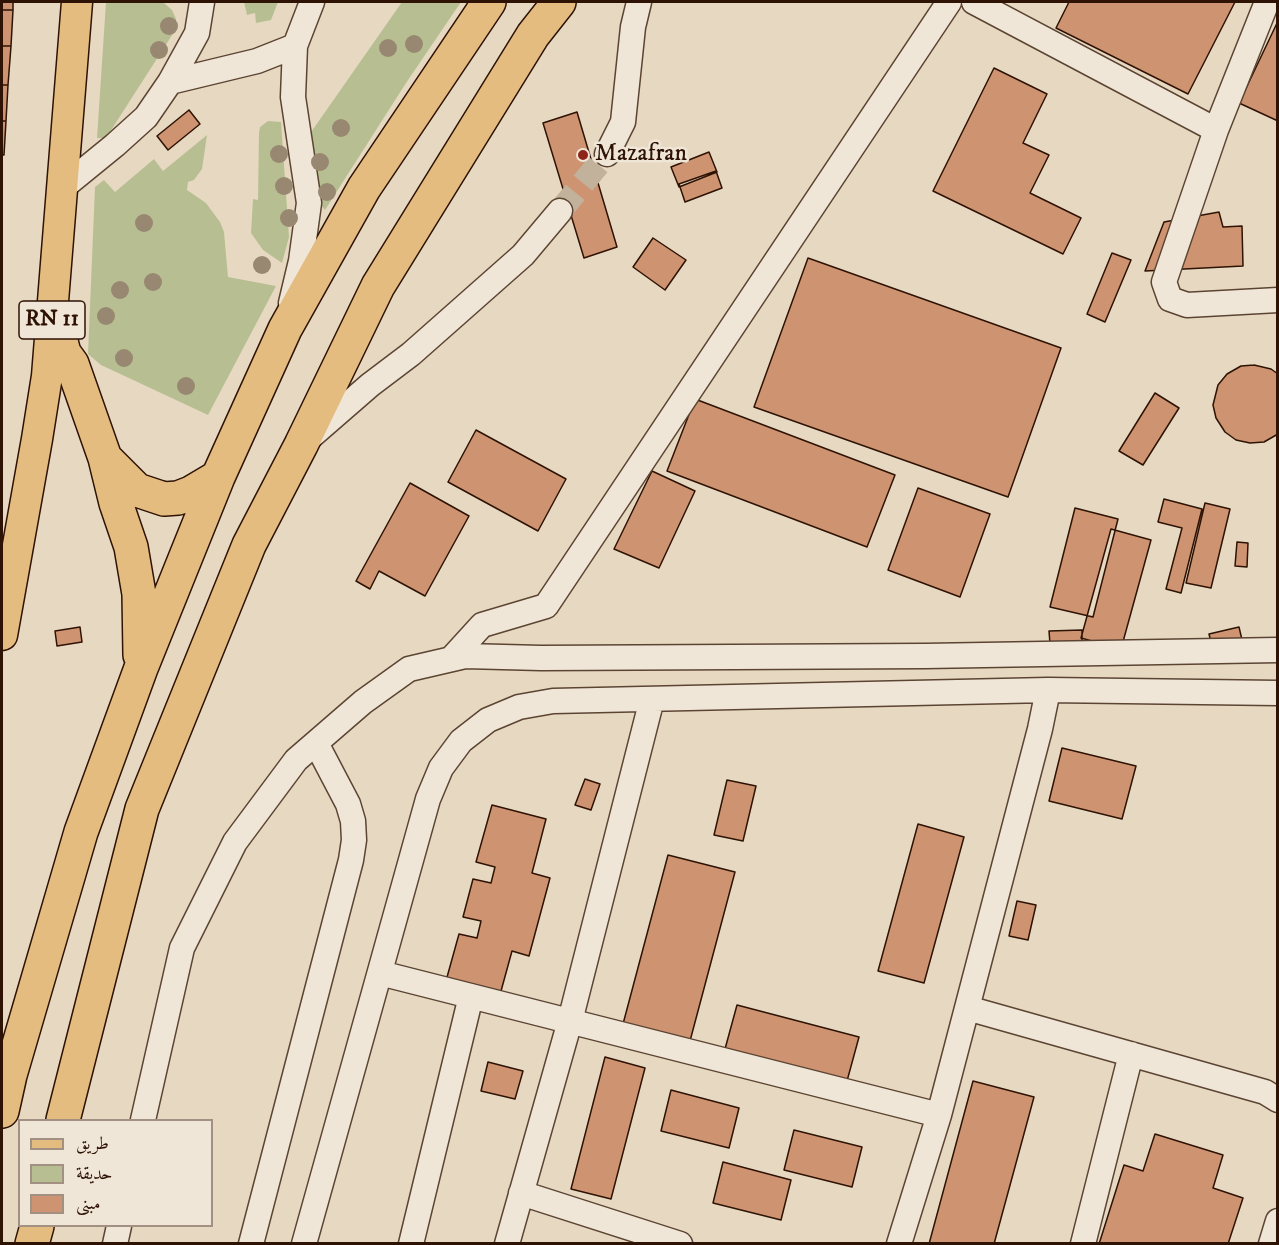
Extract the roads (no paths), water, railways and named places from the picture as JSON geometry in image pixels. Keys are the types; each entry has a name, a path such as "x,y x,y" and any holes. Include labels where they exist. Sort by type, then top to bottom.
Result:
{"highway":[{"path":"2,1111 10,1076 81,832 141,668 218,477 285,329 364,188 489,2"},
{"path":"63,1119 142,809 249,544 301,445 378,286 533,35 559,2"},
{"path":"53,309 64,353 72,364 105,458 136,570 141,668"},
{"path":"105,458 137,490 164,499 178,498 191,493 218,477"},
{"path":"32,1244 37,1227"}],"main road":[{"name":"RN 11","path":"2,636 47,376 77,2"}],"street":[{"path":"62,189 115,146 146,117 170,82 197,33 202,2"},
{"path":"285,329 301,261 309,203 293,97 295,46 312,2"},
{"path":"606,154 623,122 633,27 639,2"},
{"path":"451,659 482,625 546,606 949,2"},
{"path":"974,2 1216,130"},
{"path":"1267,2 1216,130 1164,282 1170,299 1187,305 1278,300"},
{"path":"170,82 257,61 295,46"},
{"path":"301,445 370,385 411,354 523,255 560,211"},
{"path":"143,1119 182,948 235,842 296,760 363,702 409,669 465,656 541,658 925,656 1278,650"},
{"path":"899,1244 939,1115 1040,729 1048,690"},
{"path":"304,1244 428,799 441,768 461,741 488,720 519,707 553,701 1048,690 1278,693"},
{"path":"507,1244 570,1021 652,699"},
{"path":"251,1244 351,860 354,840 353,821 348,804 316,743"},
{"path":"380,973 939,1115"},
{"path":"411,1244 471,996"},
{"path":"967,1008 1265,1092 1278,1100"},
{"path":"1083,1244 1131,1054"},
{"path":"521,1193 680,1244"},
{"path":"1271,1244 1278,1221"},
{"path":"115,1244 119,1227"}],"tunnel":[{"path":"560,211 607,154"}],"place":[{"name":"Mazafran","path":"583,155"}]}
